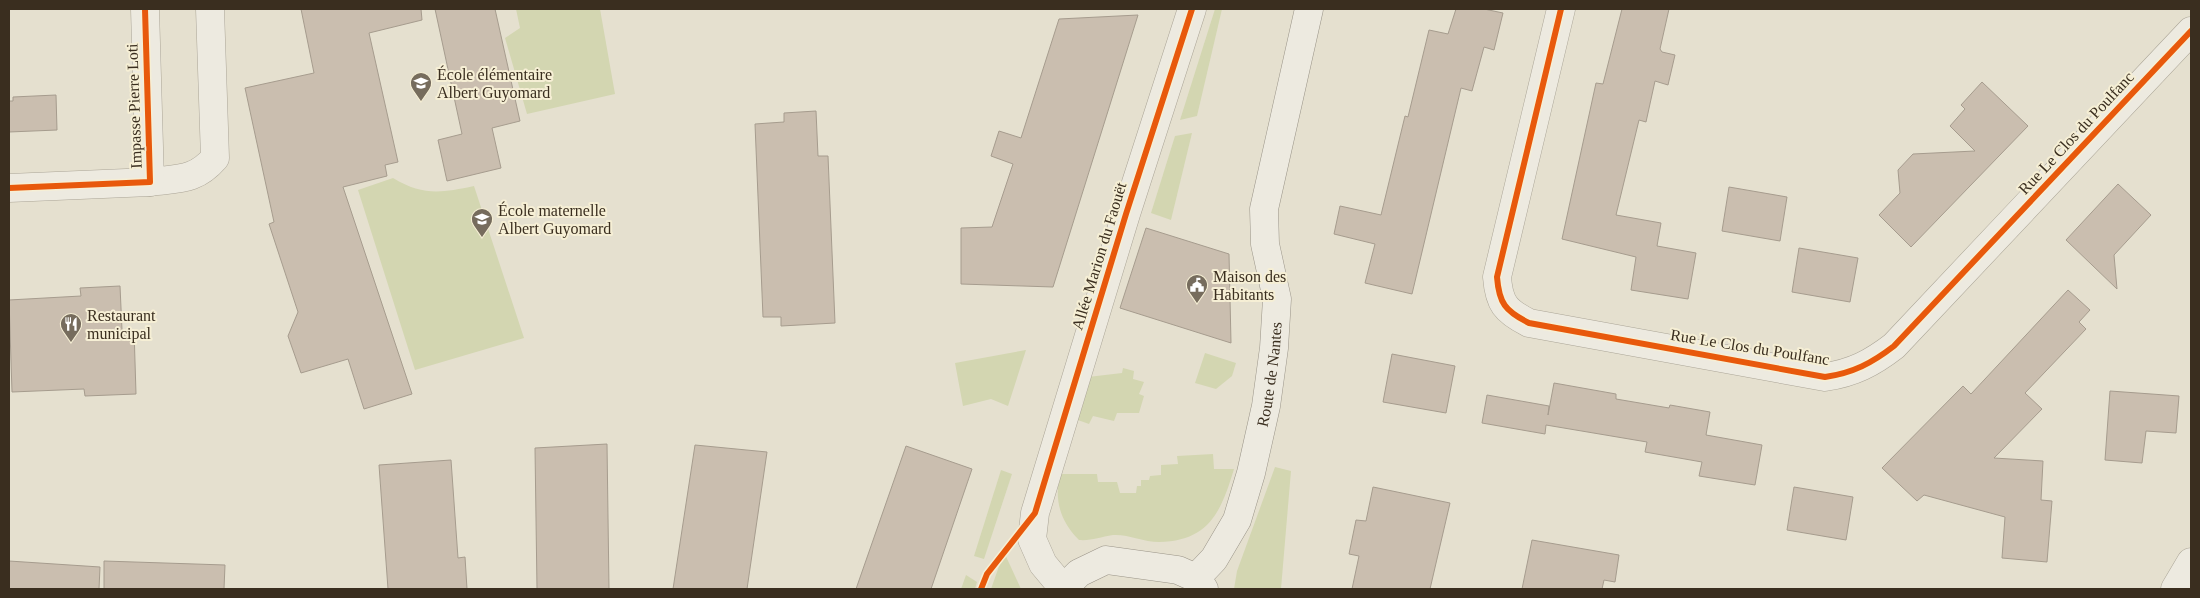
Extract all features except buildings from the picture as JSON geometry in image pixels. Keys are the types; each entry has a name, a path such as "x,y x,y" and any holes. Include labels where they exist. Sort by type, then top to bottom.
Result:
{"street":[{"name":"Impasse Pierre Loti","path":"145,9 150,182"},
{"name":"Impasse Pierre Loti","path":"9,188 150,182 189,177 204,170 215,158 210,9"},
{"name":"Allée Marion du Faouët","path":"1063,589 1043,564 1032,539 1035,513 1126,214 1192,9"},
{"name":"Route de Nantes","path":"1200,584 1237,520 1251,473 1266,406 1278,299 1266,244 1264,208 1310,9"},
{"name":"Rue Le Clos du Poulfanc","path":"1561,9 1497,277 1499,296 1506,308 1529,323 1825,377 1863,368 1894,346 2191,32"},
{"path":"1063,589 1079,573 1106,560 1178,570 1200,584"},
{"path":"2175,589 2191,562"}],"green space":[{"path":"516,9 600,9 615,94 527,114 505,38 520,28"},
{"path":"1215,9 1222,9 1197,116 1180,120"},
{"path":"1192,133 1171,220 1151,213 1175,136"},
{"path":"393,178 414,188 432,191 474,186 524,338 415,370 358,190"},
{"path":"1026,350 1008,406 991,399 963,406 955,363"},
{"path":"1205,353 1236,363 1232,376 1216,389 1195,383"},
{"path":"1123,368 1134,371 1133,379 1144,382 1139,394 1144,396 1139,413 1117,413 1114,421 1093,416 1089,424 1075,419 1088,377 1122,373"},
{"path":"1213,454 1214,469 1234,469 1218,511 1201,530 1190,536 1159,542 1119,535 1079,540 1072,533 1063,518 1058,501 1060,474 1097,474 1098,482 1117,482 1120,493 1136,493 1137,486 1141,486 1141,480 1149,480 1150,476 1161,475 1161,465 1178,464 1177,456"},
{"path":"1275,467 1291,471 1281,589 1234,589 1237,571"},
{"path":"1001,470 1012,474 984,559 974,556"},
{"path":"1004,552 1021,589 991,589"},
{"path":"966,575 977,582 975,589 961,589"}],"cycle path":[{"path":"9,188 150,182 145,9"},
{"path":"981,589 987,574 1035,513 1126,214 1192,9"},
{"path":"1561,9 1497,277 1499,293 1505,305 1514,314 1529,323 1825,377 1844,373 1862,366 1894,346 2191,31"}],"place":[{"name":"École élémentaire Albert Guyomard","path":"421,102"},
{"name":"École maternelle Albert Guyomard","path":"482,238"},
{"name":"Maison des Habitants","path":"1197,304"},
{"name":"Restaurant municipal","path":"71,343"}]}
